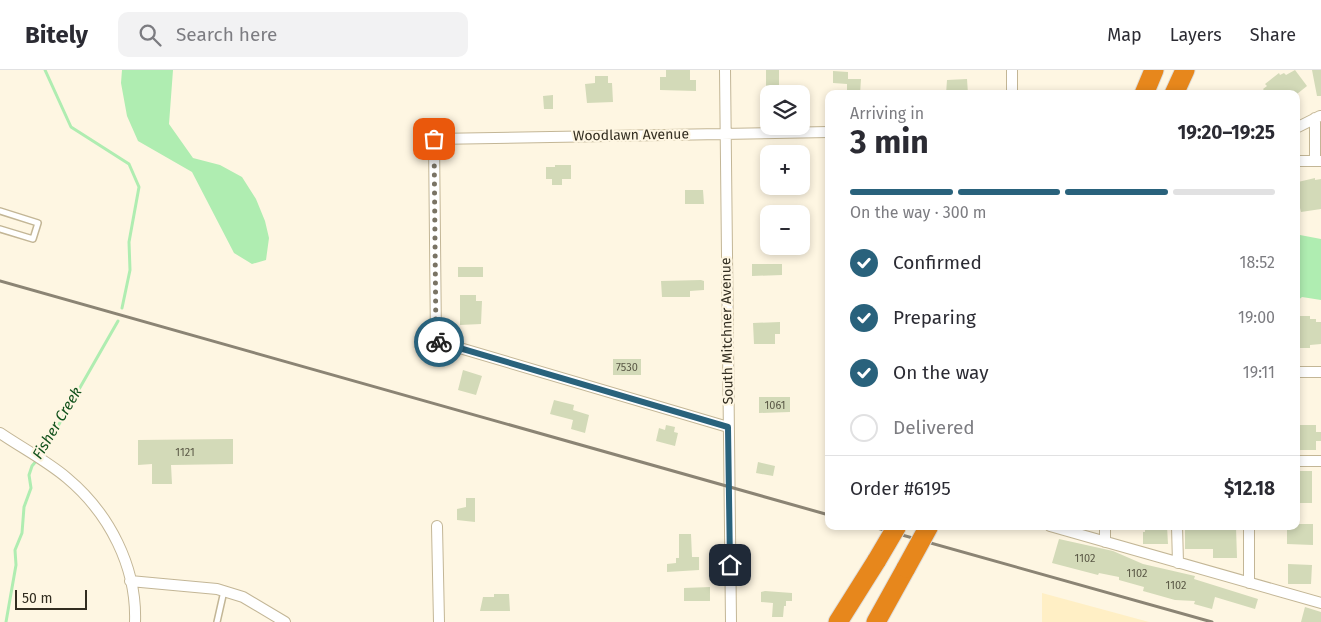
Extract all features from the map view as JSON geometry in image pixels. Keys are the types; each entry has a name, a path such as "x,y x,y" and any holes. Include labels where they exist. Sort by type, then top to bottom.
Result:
{"highway":[{"path":"1146,90 1154,70"},
{"path":"1176,90 1185,70"},
{"path":"838,622 895,530"},
{"path":"876,622 927,530"}],"street":[{"name":"South Mitchner Avenue","path":"725,70 731,622"},
{"path":"1012,70 1012,90"},
{"path":"1300,126 1318,116 1318,161 1300,161"},
{"name":"Woodlawn Avenue","path":"728,427 436,341 434,139 825,132"},
{"path":"1300,372 1321,372"},
{"path":"0,433 67,478 90,501 109,526 124,558 130,581 135,622"},
{"path":"1300,461 1321,461"},
{"path":"437,526 439,622"},
{"path":"1064,530 1321,603"},
{"path":"1105,530 1105,542"},
{"path":"1177,530 1178,563"},
{"path":"1249,530 1249,583"},
{"path":"130,581 203,586 224,591 243,597 285,622"}],"lane":[{"path":"0,212 38,223 33,239 0,229"},
{"path":"217,622 224,591"}],"shaded area":[{"path":"122,70 173,70 169,124 193,158 220,165 242,177 256,199 265,221 269,238 266,260 252,264 234,253 192,172 138,141 127,116 121,83"},
{"path":"1300,235 1321,239 1321,300 1302,297 1300,299"},
{"path":"1042,593 1149,622 1042,622"}],"building":[{"path":"666,70 690,70 690,80 696,80 696,91 660,90 660,77 666,77"},
{"path":"766,70 779,70 779,85 766,85"},
{"path":"1295,70 1307,86 1300,92 1300,90 1263,89 1267,86 1265,84 1279,73 1280,75 1284,73 1286,75"},
{"path":"1312,70 1321,70 1321,96 1317,96"},
{"path":"833,71 848,72 848,79 861,79 860,90 847,90 847,84 833,83"},
{"path":"595,76 608,76 608,83 612,83 613,102 587,103 585,84 595,83"},
{"path":"967,79 968,90 946,90 947,80"},
{"path":"553,95 553,109 544,109 543,96"},
{"path":"555,165 571,165 571,179 562,179 562,185 552,185 552,179 546,179 546,167 555,167"},
{"path":"1315,178 1315,180 1321,179 1321,209 1301,212 1300,182"},
{"path":"685,190 703,190 704,204 685,204"},
{"path":"752,264 782,264 782,275 752,276"},
{"path":"458,267 483,267 483,277 458,277"},
{"path":"661,281 704,281 704,290 690,291 690,297 662,297"},
{"path":"460,295 476,295 476,301 482,301 481,324 460,325"},
{"path":"1300,316 1310,316 1310,319 1316,319 1316,322 1321,322 1321,344 1310,345 1310,348 1300,348"},
{"path":"780,322 780,334 775,334 775,344 754,344 753,323"},
{"path":"613,359 641,359 641,375 613,375"},
{"path":"463,370 482,376 476,395 458,390"},
{"path":"759,397 790,397 790,412 759,413"},
{"path":"554,400 574,405 573,410 589,415 585,433 571,429 573,420 550,414"},
{"path":"666,425 675,427 674,432 678,433 675,446 656,441 659,428 665,430"},
{"path":"1300,425 1316,425 1316,432 1321,432 1321,441 1316,441 1316,450 1300,450"},
{"path":"233,439 233,464 171,465 172,484 152,484 152,464 138,465 138,440"},
{"path":"758,462 775,466 773,476 756,473"},
{"path":"1300,471 1312,471 1312,503 1300,503"},
{"path":"466,498 475,498 475,522 457,520 457,509 466,507"},
{"path":"1300,524 1313,524 1313,545 1287,544 1287,530 1300,530"},
{"path":"1145,530 1167,530 1168,544 1143,544 1143,532"},
{"path":"1185,530 1236,530 1237,558 1213,558 1213,549 1185,549"},
{"path":"679,534 691,534 692,557 699,557 699,570 667,572 667,564 676,563 676,558 679,558"},
{"path":"1059,539 1113,551 1143,564 1195,576 1194,579 1258,599 1255,609 1215,597 1212,609 1194,604 1195,601 1175,600 1143,591 1144,587 1119,580 1119,577 1099,573 1098,575 1052,563"},
{"path":"1288,564 1312,565 1311,584 1288,584"},
{"path":"710,587 710,601 684,601 684,588"},
{"path":"761,592 792,593 792,601 786,601 786,606 784,606 783,617 772,617 773,603 761,602"},
{"path":"494,594 509,594 510,611 480,611 483,597 494,597"},
{"path":"1305,607 1321,612 1321,622 1301,622"}],"waterway":[{"name":"Fisher Creek","path":"45,70 71,127 129,164 139,187 129,242 130,270 122,308"},
{"name":"Fisher Creek","path":"6,622 16,565 15,550 22,533 24,507 31,488 29,475 32,466 42,454 118,321"}],"railway":[{"path":"0,281 825,514"},
{"path":"884,530 1212,622"}],"way so far":[{"path":"434,139 436,341 439,342"}],"route":[{"path":"439,342 728,427 730,565"}]}
